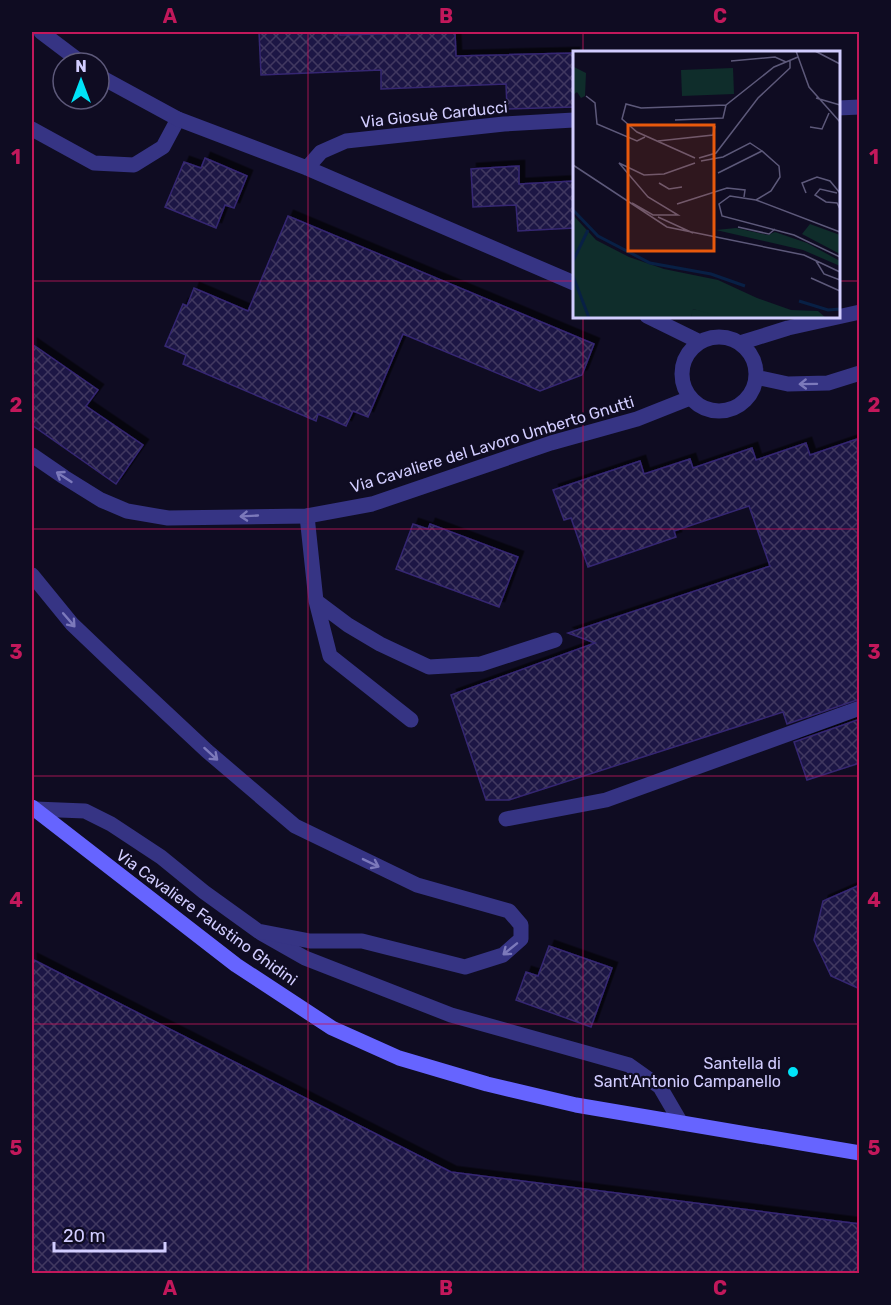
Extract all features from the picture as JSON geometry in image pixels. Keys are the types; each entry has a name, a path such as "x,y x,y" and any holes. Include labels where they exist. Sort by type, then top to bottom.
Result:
{"main road":[{"name":"Via Cavaliere Faustino Ghidini","path":"33,808 236,965 332,1028 399,1058 487,1084 576,1105 860,1153"}],"street":[{"path":"41,32 66,51"},
{"path":"111,83 178,119 307,168 573,282"},
{"path":"840,108 860,106"},
{"path":"32,129 94,163 134,165 164,147 178,119"},
{"name":"Via Giosuè Carducci","path":"307,168 321,152 346,141 504,124 573,120"},
{"path":"840,316 860,312"},
{"path":"651,318 700,342"},
{"path":"740,343 788,328 833,318"},
{"path":"720,336 740,343 753,358 756,377 753,389 746,400 730,409 712,410 700,406 690,398 683,384 684,361 690,350 700,342 720,336"},
{"path":"756,377 788,384 828,384 860,373"},
{"name":"Via Cavaliere del Lavoro Umberto Gnutti","path":"32,455 101,500 127,512 168,518 307,516 372,504 551,443 637,419 690,398"},
{"path":"307,516 316,600 330,656 411,720"},
{"path":"32,575 72,624 207,751 295,826 417,885 510,911 521,925 521,939 503,955 465,967 362,941 310,941 258,931"},
{"path":"316,600 348,625 380,644 429,667 481,664 555,640"},
{"path":"506,819 606,800 860,708"},
{"path":"33,808 84,811 111,824 161,857 258,931 305,958 451,1015 629,1065 660,1087 681,1123"}],"building":[{"path":"259,32 340,32 340,35 455,32 456,56 573,53 573,107 507,109 506,84 381,89 381,70 261,75"},
{"path":"205,158 247,176 234,208 225,205 216,228 165,207 184,162 201,168"},
{"path":"519,166 519,184 573,181 573,228 518,231 516,205 473,207 471,169"},
{"path":"288,216 594,344 582,375 540,391 403,334 368,417 353,411 346,426 318,414 316,421 183,364 186,355 165,346 183,304 187,306 194,288 248,311"},
{"path":"32,344 98,390 86,406 143,445 116,484 32,425"},
{"path":"860,438 860,699 787,724 783,712 509,800 486,800 451,695 595,643 568,633 770,566 749,506 674,531 676,537 588,567 571,518 564,520 553,490 640,461 644,474 690,459 693,468 752,448 756,460 806,443 810,455"},
{"path":"413,524 428,529 430,524 518,557 499,607 396,569"},
{"path":"860,719 860,763 807,780 794,742"},
{"path":"860,885 860,989 831,976 814,940 823,901"},
{"path":"549,946 612,968 591,1027 516,1000 526,972 538,976"},
{"path":"32,959 451,1172 860,1224 860,1274 32,1274"}],"place":[{"name":"Santella di Sant'Antonio Campanello","path":"793,1072"}]}
